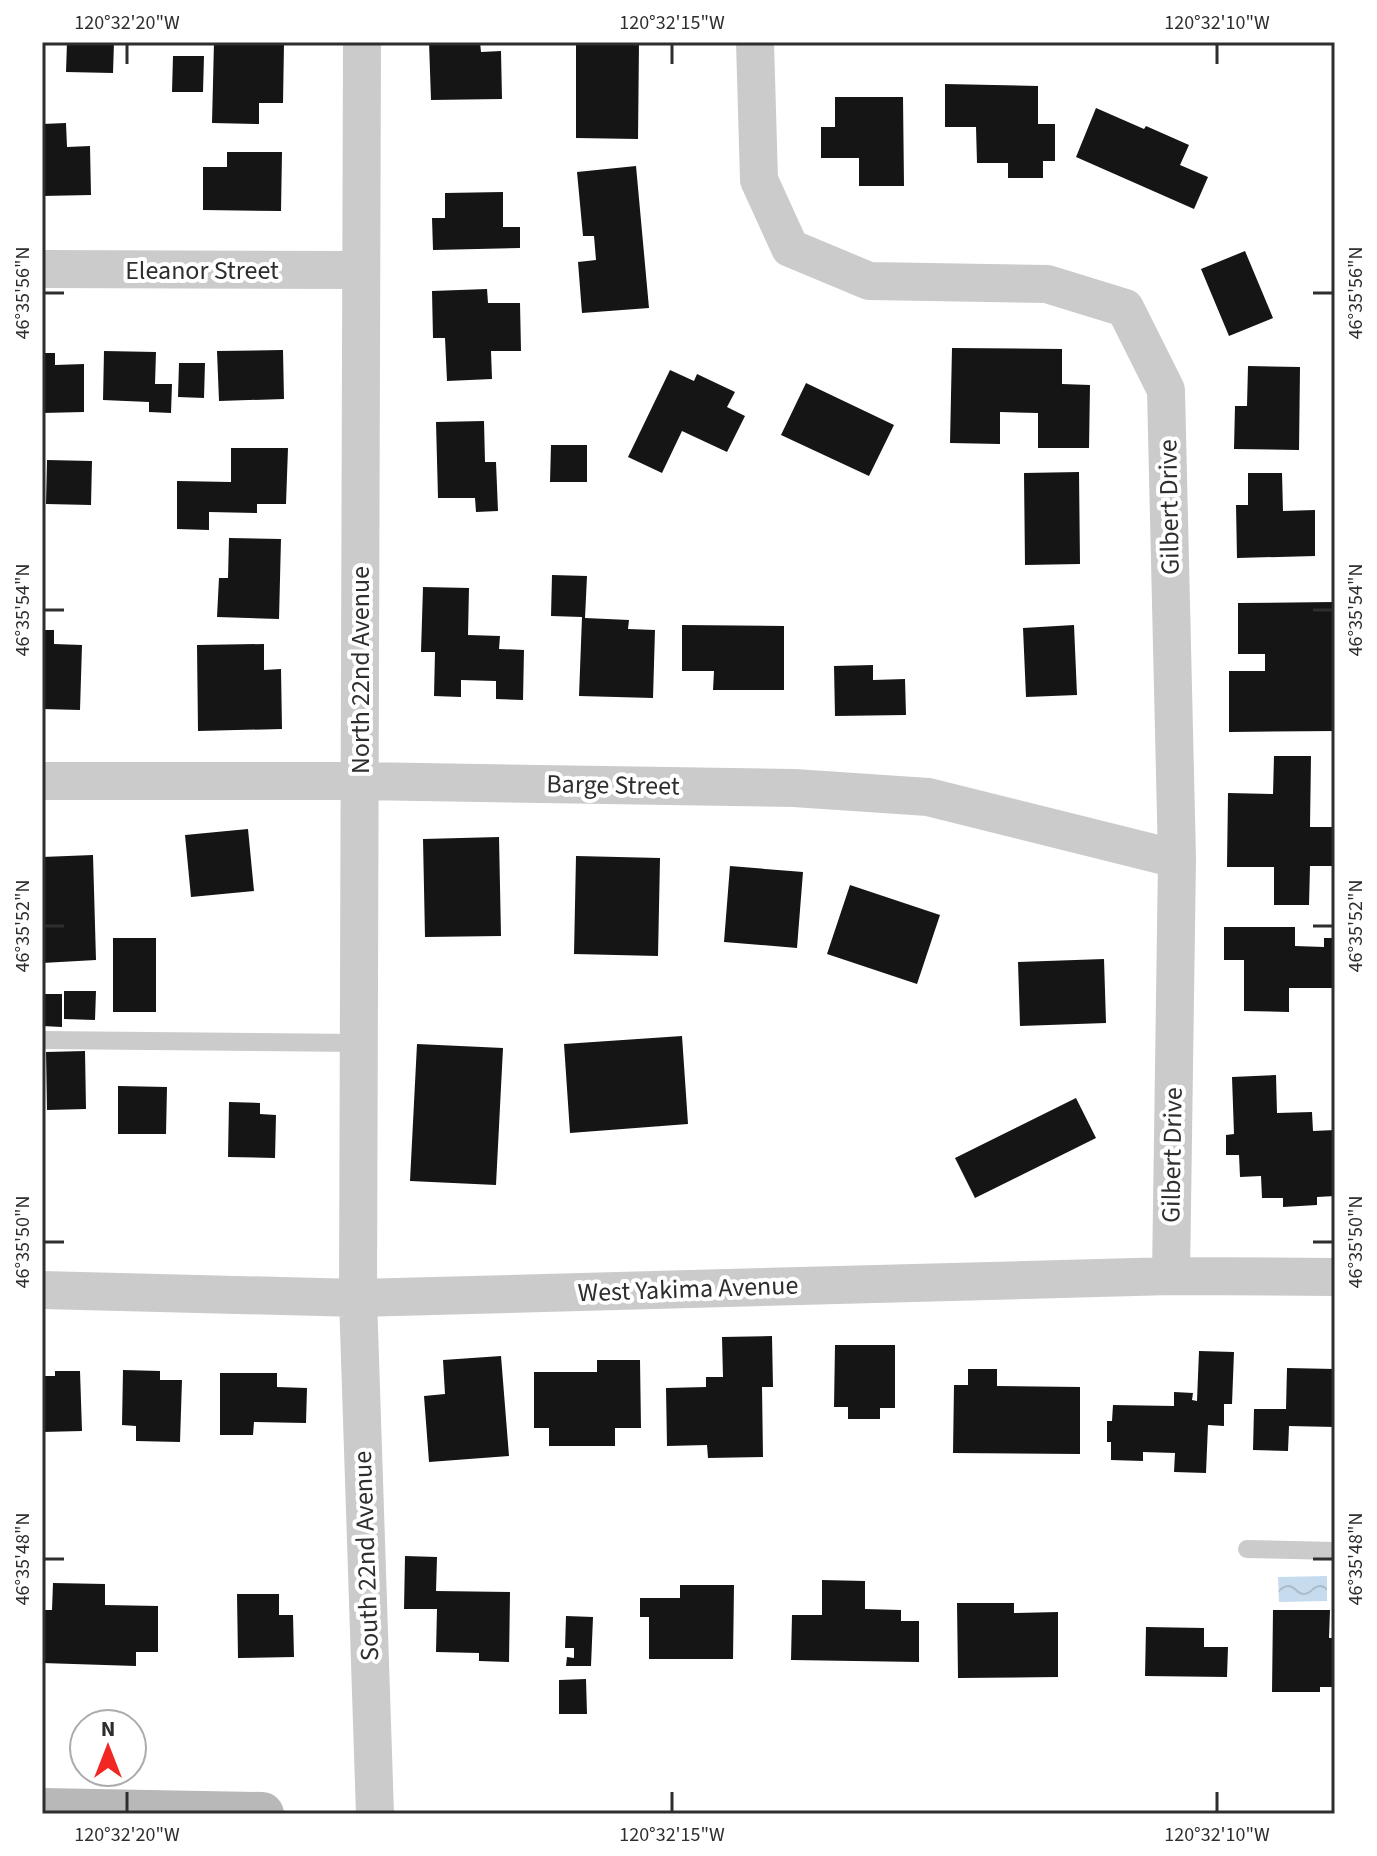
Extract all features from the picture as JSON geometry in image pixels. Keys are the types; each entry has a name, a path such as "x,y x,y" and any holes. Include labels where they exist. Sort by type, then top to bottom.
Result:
{"street":[{"name":"North 22nd Avenue","path":"358,1298 362,42"},
{"name":"Gilbert Drive","path":"755,42 759,180 790,248 869,281 1047,284 1125,308 1166,390 1177,859 1171,1276"},
{"name":"Eleanor Street","path":"42,269 361,270"},
{"name":"Barge Street","path":"42,781 360,781 794,788 928,797 1177,859"},
{"name":"West Yakima Avenue","path":"42,1290 358,1298 1171,1276 1335,1277"},
{"name":"South 22nd Avenue","path":"358,1298 375,1814"},
{"path":"42,1810 262,1814"}],"lane":[{"path":"42,1040 359,1043"},
{"path":"1247,1549 1335,1551"}],"water":[{"path":"1327,1576 1327,1601 1279,1602 1278,1577"}],"building":[{"path":"67,42 114,42 113,73 66,72"},
{"path":"214,42 284,43 283,103 259,103 259,124 212,123"},
{"path":"429,42 480,42 481,52 501,51 502,99 431,100"},
{"path":"576,42 639,42 638,139 576,138"},
{"path":"173,56 204,56 203,92 172,92"},
{"path":"945,84 1038,86 1038,124 1055,124 1055,161 1043,161 1043,178 1008,178 1008,163 977,163 976,127 945,127"},
{"path":"835,97 903,97 904,186 859,186 859,158 821,158 821,127 835,127"},
{"path":"1096,108 1189,145 1180,165 1208,177 1194,209 1076,157"},
{"path":"66,123 67,147 90,146 91,195 42,196 42,124"},
{"path":"227,152 282,152 281,211 203,210 203,167 227,167"},
{"path":"636,166 649,308 582,313 578,262 596,260 594,236 583,236 577,172"},
{"path":"503,192 503,227 520,227 520,248 433,250 432,218 445,218 445,193"},
{"path":"1245,251 1273,318 1229,336 1201,269"},
{"path":"487,289 488,303 520,303 521,351 491,351 492,379 447,381 445,338 433,338 432,291"},
{"path":"952,348 1062,349 1062,384 1090,385 1089,448 1038,448 1038,413 1000,412 1000,444 950,443"},
{"path":"283,350 284,399 219,401 217,351"},
{"path":"104,351 156,352 155,384 172,384 171,413 149,412 149,402 103,400"},
{"path":"42,353 55,353 55,365 84,364 84,412 42,413"},
{"path":"179,363 205,363 204,398 178,397"},
{"path":"1248,366 1300,367 1299,450 1234,449 1235,406 1247,406"},
{"path":"670,370 694,381 697,374 735,392 727,407 745,416 727,452 682,431 662,473 628,457"},
{"path":"806,383 894,425 869,476 781,435"},
{"path":"484,421 485,462 496,462 498,511 476,512 475,498 438,498 436,422"},
{"path":"551,445 587,445 587,482 550,482"},
{"path":"231,448 288,448 286,504 257,504 257,513 209,512 209,530 177,529 177,481 231,482"},
{"path":"47,460 92,461 91,505 46,504"},
{"path":"1079,472 1080,564 1025,565 1024,473"},
{"path":"1248,473 1282,473 1283,511 1315,510 1315,556 1237,558 1236,505 1248,505"},
{"path":"229,538 281,539 279,619 217,617 219,578 228,578"},
{"path":"552,575 587,576 585,618 629,620 628,629 655,630 653,698 579,696 582,617 551,616"},
{"path":"423,587 469,588 468,635 500,636 499,649 524,650 523,700 496,699 496,681 461,680 461,697 434,696 435,652 421,652"},
{"path":"1335,602 1335,731 1229,732 1229,671 1265,671 1265,654 1238,654 1238,603"},
{"path":"682,625 784,626 784,690 713,690 714,671 682,671"},
{"path":"1074,625 1077,695 1026,697 1023,628"},
{"path":"42,630 54,630 54,644 82,645 80,710 42,709"},
{"path":"264,644 264,670 281,669 282,729 198,731 197,645"},
{"path":"873,665 873,680 905,679 906,715 835,716 834,666"},
{"path":"1274,756 1311,756 1310,827 1335,827 1335,866 1310,866 1309,905 1274,905 1274,867 1227,867 1228,793 1273,794"},
{"path":"248,829 254,891 191,897 185,835"},
{"path":"499,837 501,936 425,937 423,839"},
{"path":"93,855 96,960 42,963 42,857"},
{"path":"576,856 660,858 658,956 574,954"},
{"path":"730,866 803,872 797,948 724,942"},
{"path":"850,885 940,915 917,984 827,954"},
{"path":"1224,927 1295,927 1295,946 1324,947 1324,938 1335,938 1335,988 1289,988 1289,1012 1244,1011 1244,960 1224,960"},
{"path":"113,938 156,938 156,1012 113,1012"},
{"path":"1104,959 1106,1023 1020,1026 1018,962"},
{"path":"64,991 96,991 95,1020 64,1019"},
{"path":"42,994 62,994 62,1027 42,1026"},
{"path":"682,1036 688,1124 570,1133 564,1044"},
{"path":"417,1044 503,1048 496,1185 410,1181"},
{"path":"85,1051 86,1109 47,1110 46,1052"},
{"path":"1276,1075 1277,1113 1312,1112 1313,1131 1335,1130 1335,1196 1317,1197 1317,1205 1283,1207 1283,1198 1262,1198 1261,1176 1240,1177 1239,1155 1226,1155 1226,1135 1234,1134 1232,1077"},
{"path":"118,1086 167,1087 166,1134 118,1134"},
{"path":"1076,1098 1096,1138 975,1198 955,1158"},
{"path":"229,1102 260,1103 260,1114 276,1115 275,1158 228,1157"},
{"path":"772,1336 773,1387 762,1387 763,1457 708,1458 707,1445 667,1446 666,1388 706,1387 706,1377 723,1377 722,1337"},
{"path":"835,1345 895,1345 895,1408 880,1408 880,1419 848,1419 848,1407 834,1407"},
{"path":"1199,1351 1234,1352 1232,1404 1224,1404 1224,1426 1208,1425 1206,1473 1174,1472 1175,1453 1143,1452 1143,1461 1111,1460 1107,1421 1112,1421 1113,1405 1174,1406 1174,1392 1193,1393 1192,1400 1197,1401"},
{"path":"501,1356 509,1456 429,1462 424,1396 445,1394 443,1360"},
{"path":"597,1360 640,1360 641,1428 615,1428 615,1446 549,1446 549,1428 534,1428 534,1372 597,1372"},
{"path":"1287,1368 1335,1369 1335,1427 1289,1426 1288,1451 1253,1450 1254,1409 1286,1409"},
{"path":"968,1369 997,1369 997,1386 1080,1387 1080,1454 953,1453 954,1385 968,1385"},
{"path":"123,1370 160,1371 160,1380 182,1380 180,1442 136,1441 136,1426 122,1425"},
{"path":"55,1371 80,1371 82,1431 42,1432 42,1376 55,1376"},
{"path":"220,1373 277,1373 277,1387 307,1388 306,1423 254,1422 253,1435 220,1435"},
{"path":"405,1556 437,1557 436,1591 510,1592 509,1662 479,1661 479,1653 436,1652 437,1609 404,1609"},
{"path":"822,1580 865,1581 865,1609 901,1610 901,1621 919,1621 919,1662 791,1660 792,1615 822,1615"},
{"path":"53,1583 105,1584 105,1605 158,1606 158,1652 136,1652 136,1666 42,1663 42,1610 52,1610"},
{"path":"680,1585 734,1585 733,1659 649,1659 649,1617 640,1617 640,1598 680,1598"},
{"path":"237,1594 279,1594 279,1615 293,1615 294,1657 238,1658"},
{"path":"957,1603 1014,1603 1014,1613 1058,1612 1058,1677 958,1678"},
{"path":"1273,1610 1330,1610 1329,1638 1335,1638 1335,1687 1320,1687 1320,1692 1272,1692"},
{"path":"566,1616 593,1617 591,1666 566,1666 567,1657 574,1658 574,1648 565,1648"},
{"path":"1146,1627 1204,1628 1204,1647 1228,1647 1227,1677 1145,1676"},
{"path":"586,1679 587,1714 559,1714 559,1680"}]}
